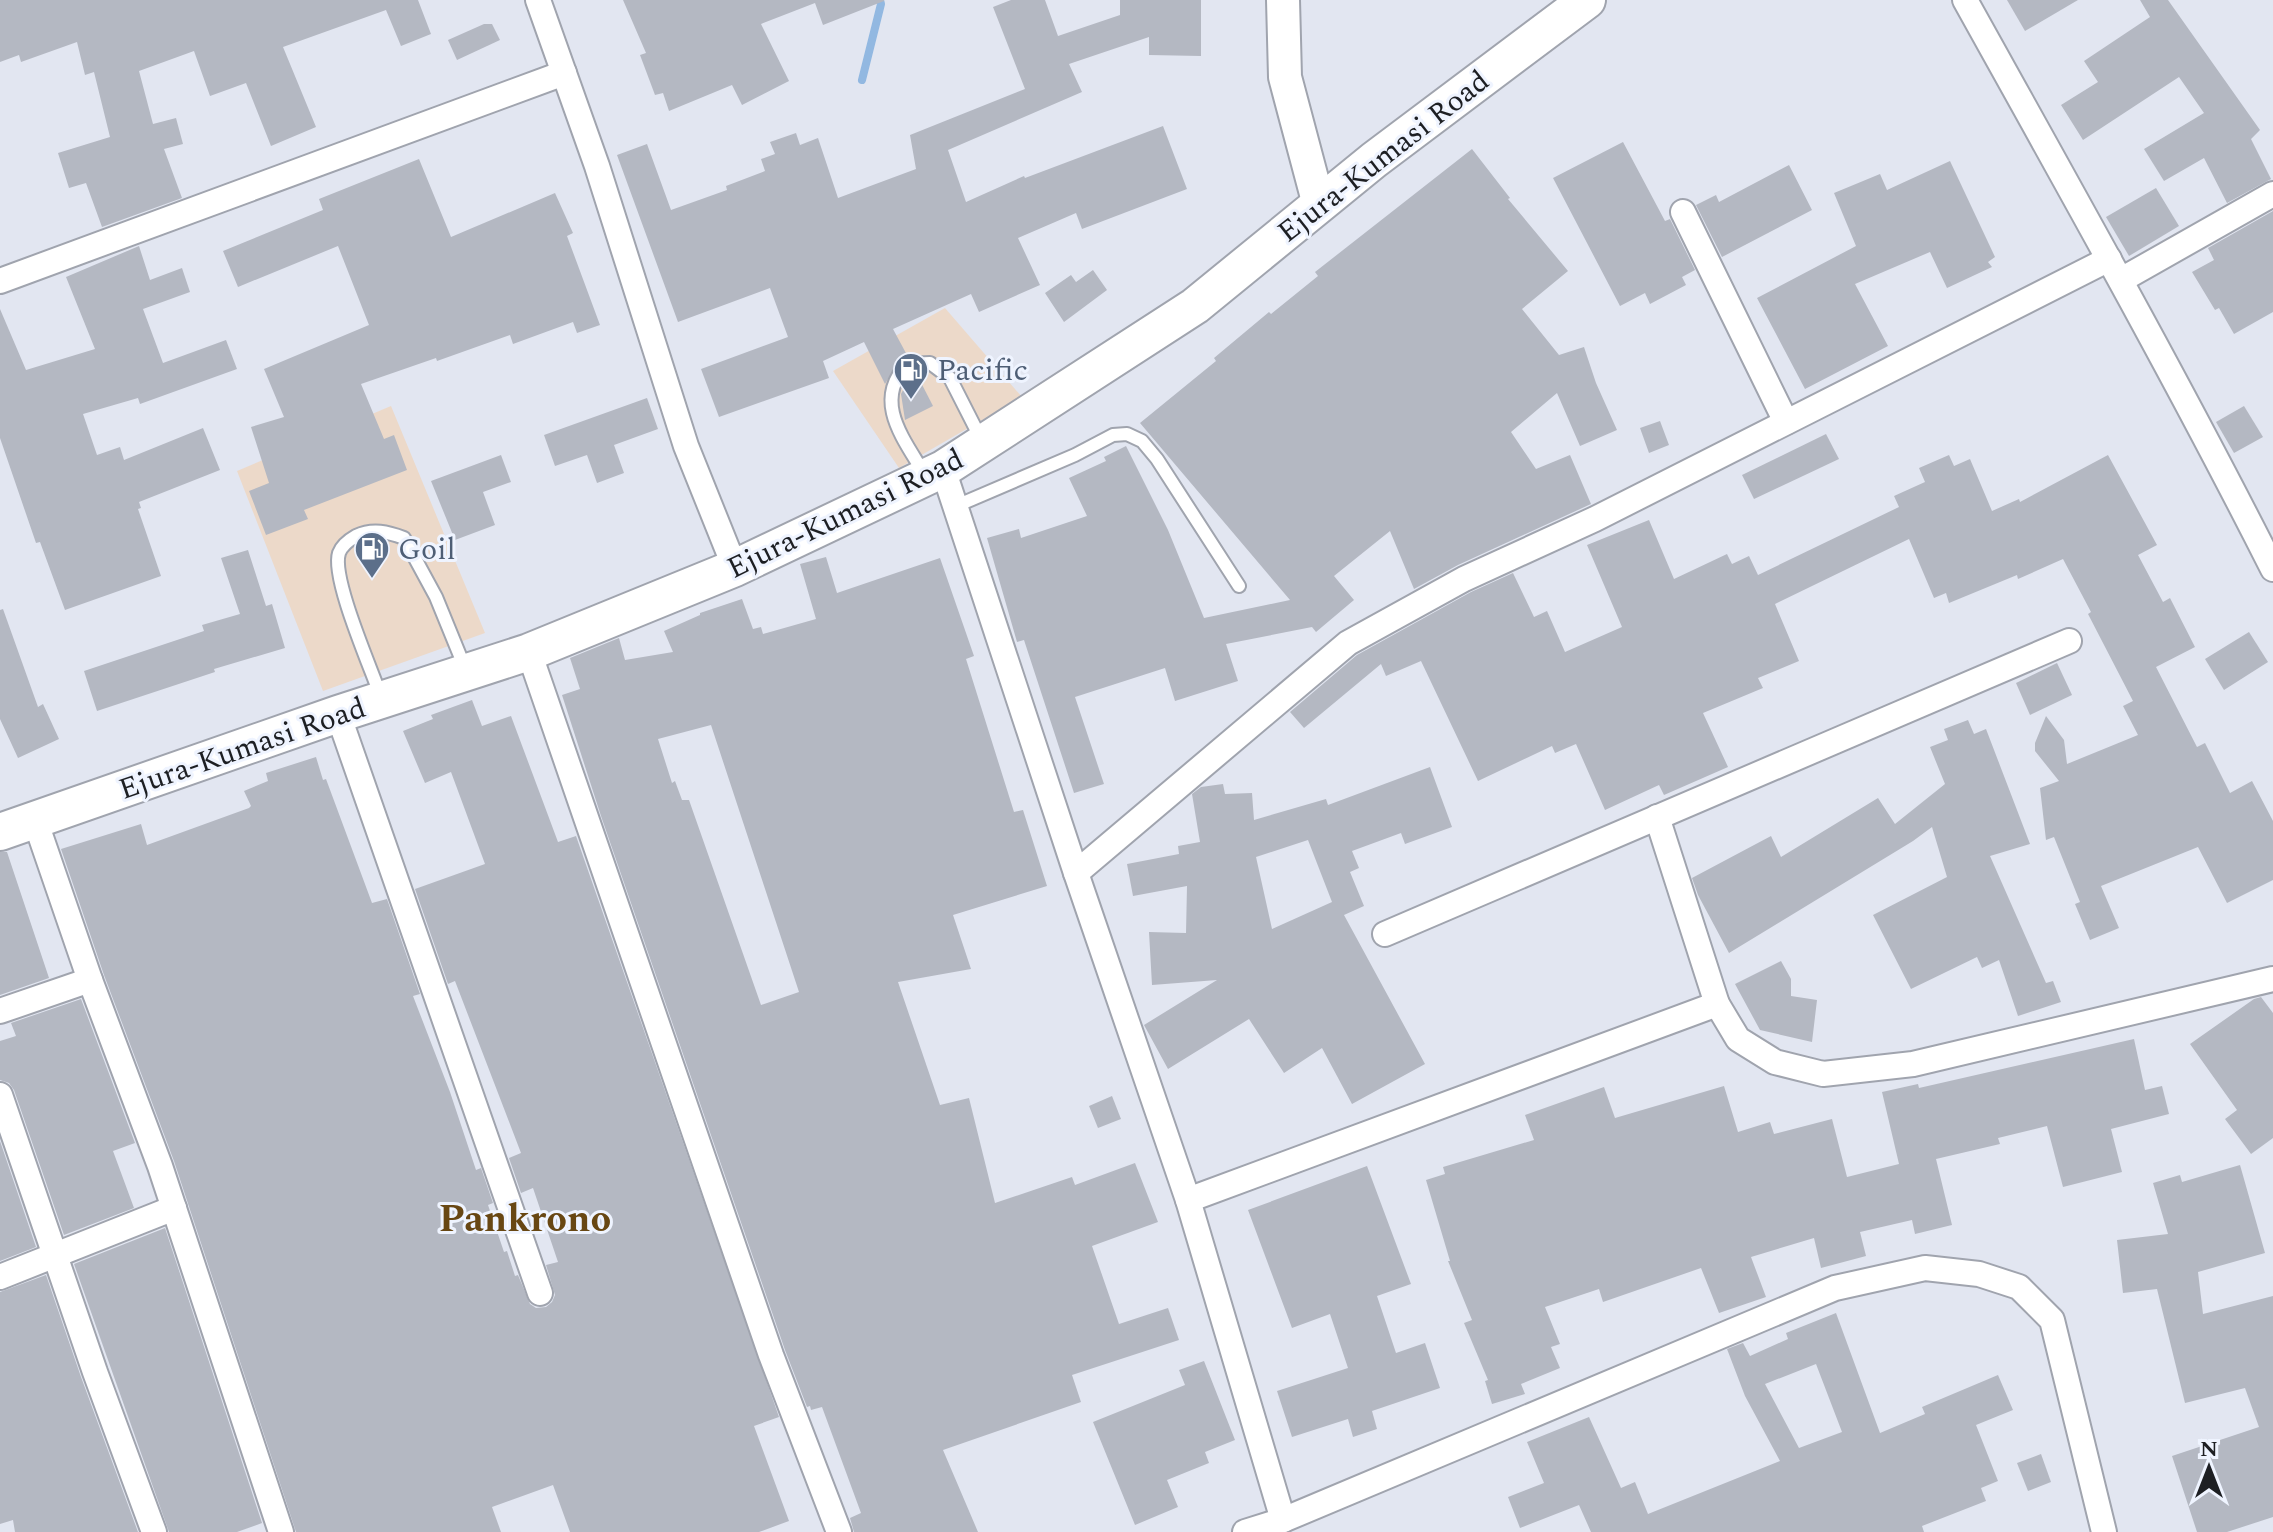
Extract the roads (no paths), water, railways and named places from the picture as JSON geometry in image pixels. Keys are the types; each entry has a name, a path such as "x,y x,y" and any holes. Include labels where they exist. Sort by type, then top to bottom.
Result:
{"main road":[{"path":"1283,0 1285,77 1319,205"},
{"name":"Ejura-Kumasi Road","path":"0,832 338,714 529,652 735,568 935,474 1195,306 1450,101 1587,0"}],"street":[{"path":"538,0 597,166 686,446 735,568"},
{"path":"1965,0 2115,269 2273,569"},
{"path":"0,281 564,73"},
{"path":"1076,873 1348,643 1464,579 1595,519 1786,422 2273,194"},
{"path":"1683,212 1786,422"},
{"path":"935,474 956,506 1076,873 1188,1200 1283,1520"},
{"path":"1385,934 2069,641"},
{"path":"529,652 771,1355 839,1532"},
{"path":"338,714 540,1293"},
{"path":"1657,817 1717,1004 1738,1039 1775,1062 1823,1074 1913,1064 2273,979"},
{"path":"35,820 174,1208 281,1532"},
{"path":"0,1011 90,980"},
{"path":"1188,1200 1717,1004"},
{"path":"0,1095 154,1532"},
{"path":"0,1277 174,1208"},
{"path":"1245,1532 1283,1520 1835,1288 1925,1268 1979,1274 2019,1287 2052,1320 2104,1532"}],"lane":[{"path":"935,474 895,422 891,401 896,376 907,364 930,363 950,378 984,445"},
{"path":"956,506 1075,455 1113,435 1127,434 1142,441 1157,459 1239,586"},
{"path":"382,700 340,581 338,556 343,545 368,532 385,531 404,538 436,597 467,673"}],"waterway":[{"path":"862,80 880,0"}],"place":[{"name":"Pacific","path":"911,401"},
{"name":"Goil","path":"372,580"}],"district":[{"name":"Pankrono","path":"525,1218"}]}
